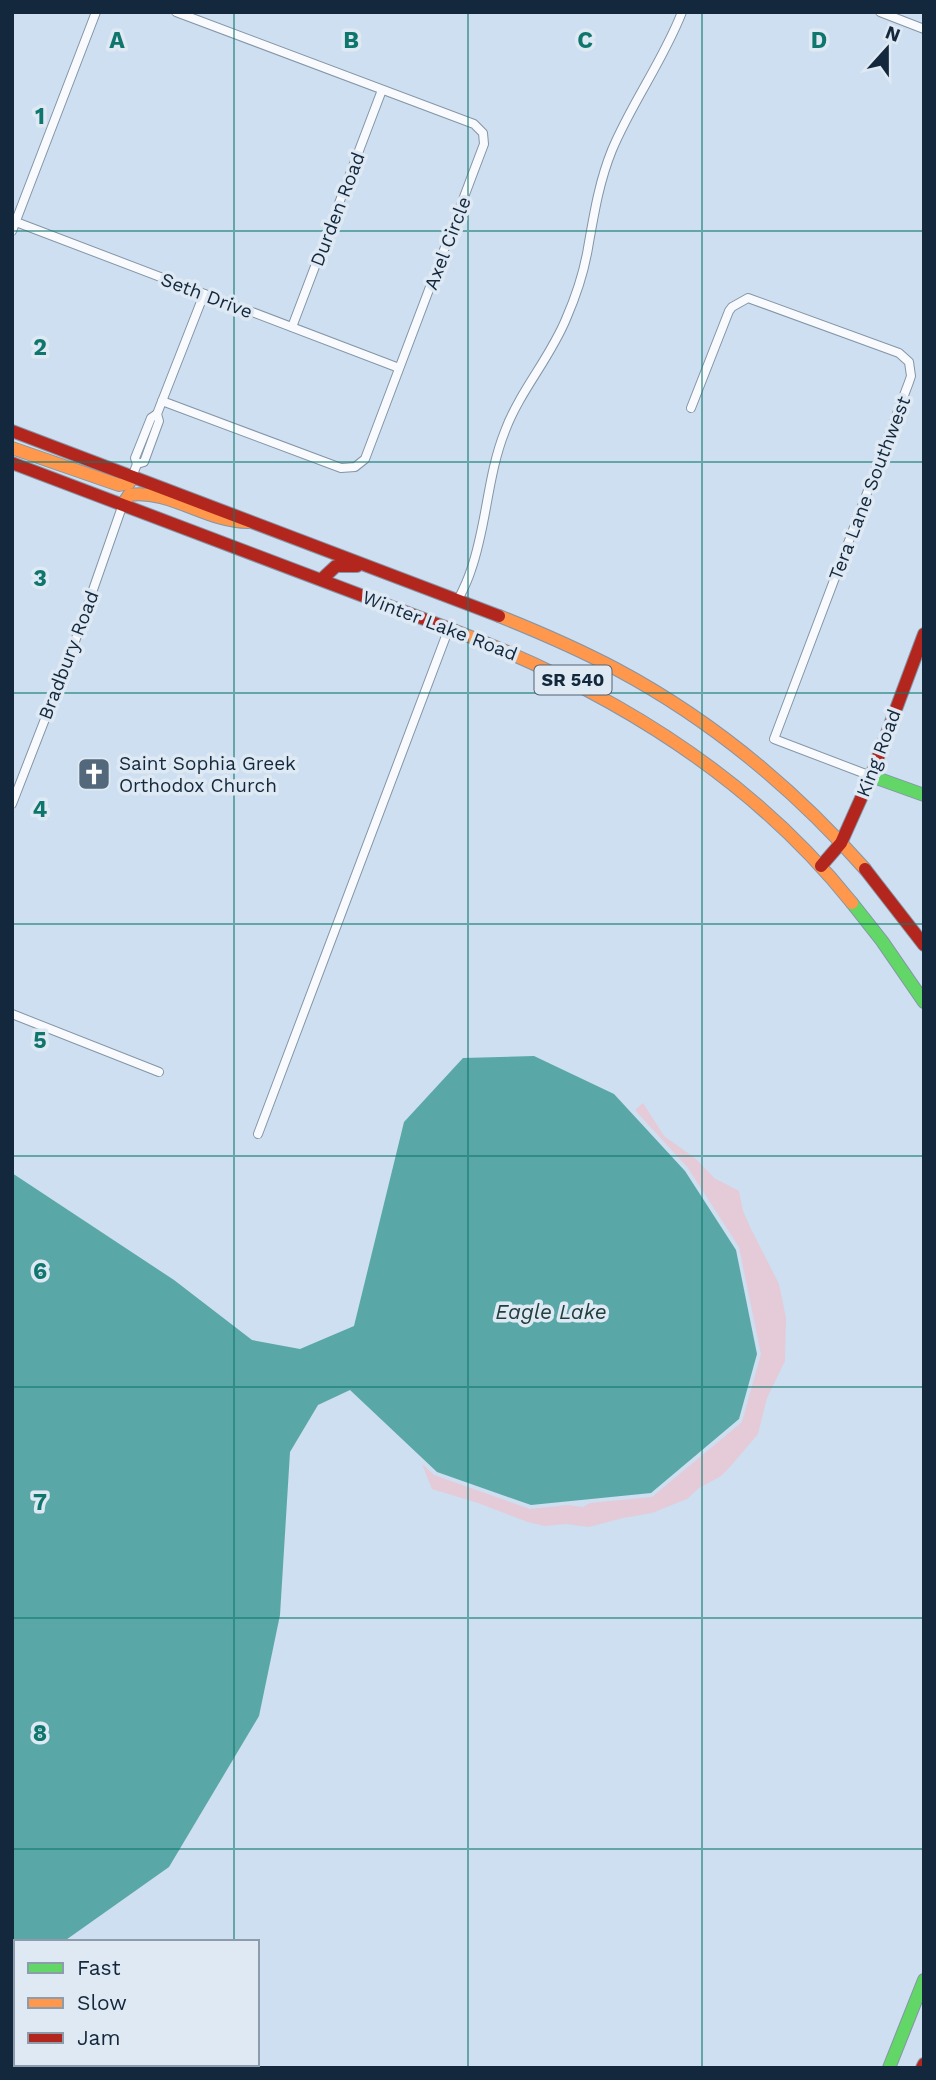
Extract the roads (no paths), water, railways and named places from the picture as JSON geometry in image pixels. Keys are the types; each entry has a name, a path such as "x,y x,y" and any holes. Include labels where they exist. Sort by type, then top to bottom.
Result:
{"main road":[{"name":"Winter Lake Road","path":"12,431 135,470 252,521 524,626 608,664 730,743 784,785 842,843 924,945"},
{"path":"12,448 112,483 127,484 135,470"},
{"name":"Winter Lake Road","path":"12,463 449,628 562,674 614,701 729,779 772,816 821,866 867,919 924,1002"},
{"path":"123,504 129,495 146,493 225,522 252,521"},
{"path":"321,579 329,568 345,563 424,586"},
{"name":"King Road","path":"821,866 842,843 871,776 924,634"},
{"path":"871,776 924,795"},
{"path":"889,2068 924,1980"}],"street":[{"path":"14,226 96,12"},
{"name":"Axel Circle","path":"162,401 341,468 355,467 365,459 484,144 483,133 474,124 176,12"},
{"path":"458,600 474,561 491,475 506,427 522,394 566,321 582,277 593,212 612,149 630,112 670,44 682,12"},
{"path":"880,12 924,29"},
{"name":"Durden Road","path":"292,327 382,90"},
{"name":"Seth Drive","path":"14,226 399,368"},
{"path":"135,470 144,462 159,421 157,414 204,294"},
{"name":"Tera Lane Southwest","path":"691,408 729,311 748,298 899,353 910,363 909,382 774,739 871,776"},
{"name":"Bradbury Road","path":"12,804 73,647 123,504"},
{"path":"258,1134 449,628"},
{"path":"12,1014 159,1072"}],"water":[{"name":"Eagle Lake","path":"534,1056 614,1094 685,1171 736,1250 757,1354 739,1419 651,1493 531,1505 437,1472 350,1390 318,1405 290,1452 280,1615 259,1716 169,1867 66,1940 14,1940 12,1977 12,1173 174,1280 252,1340 300,1349 354,1326 404,1122 463,1058"}],"place":[{"name":"Saint Sophia Greek Orthodox Church","path":"94,774"}]}
